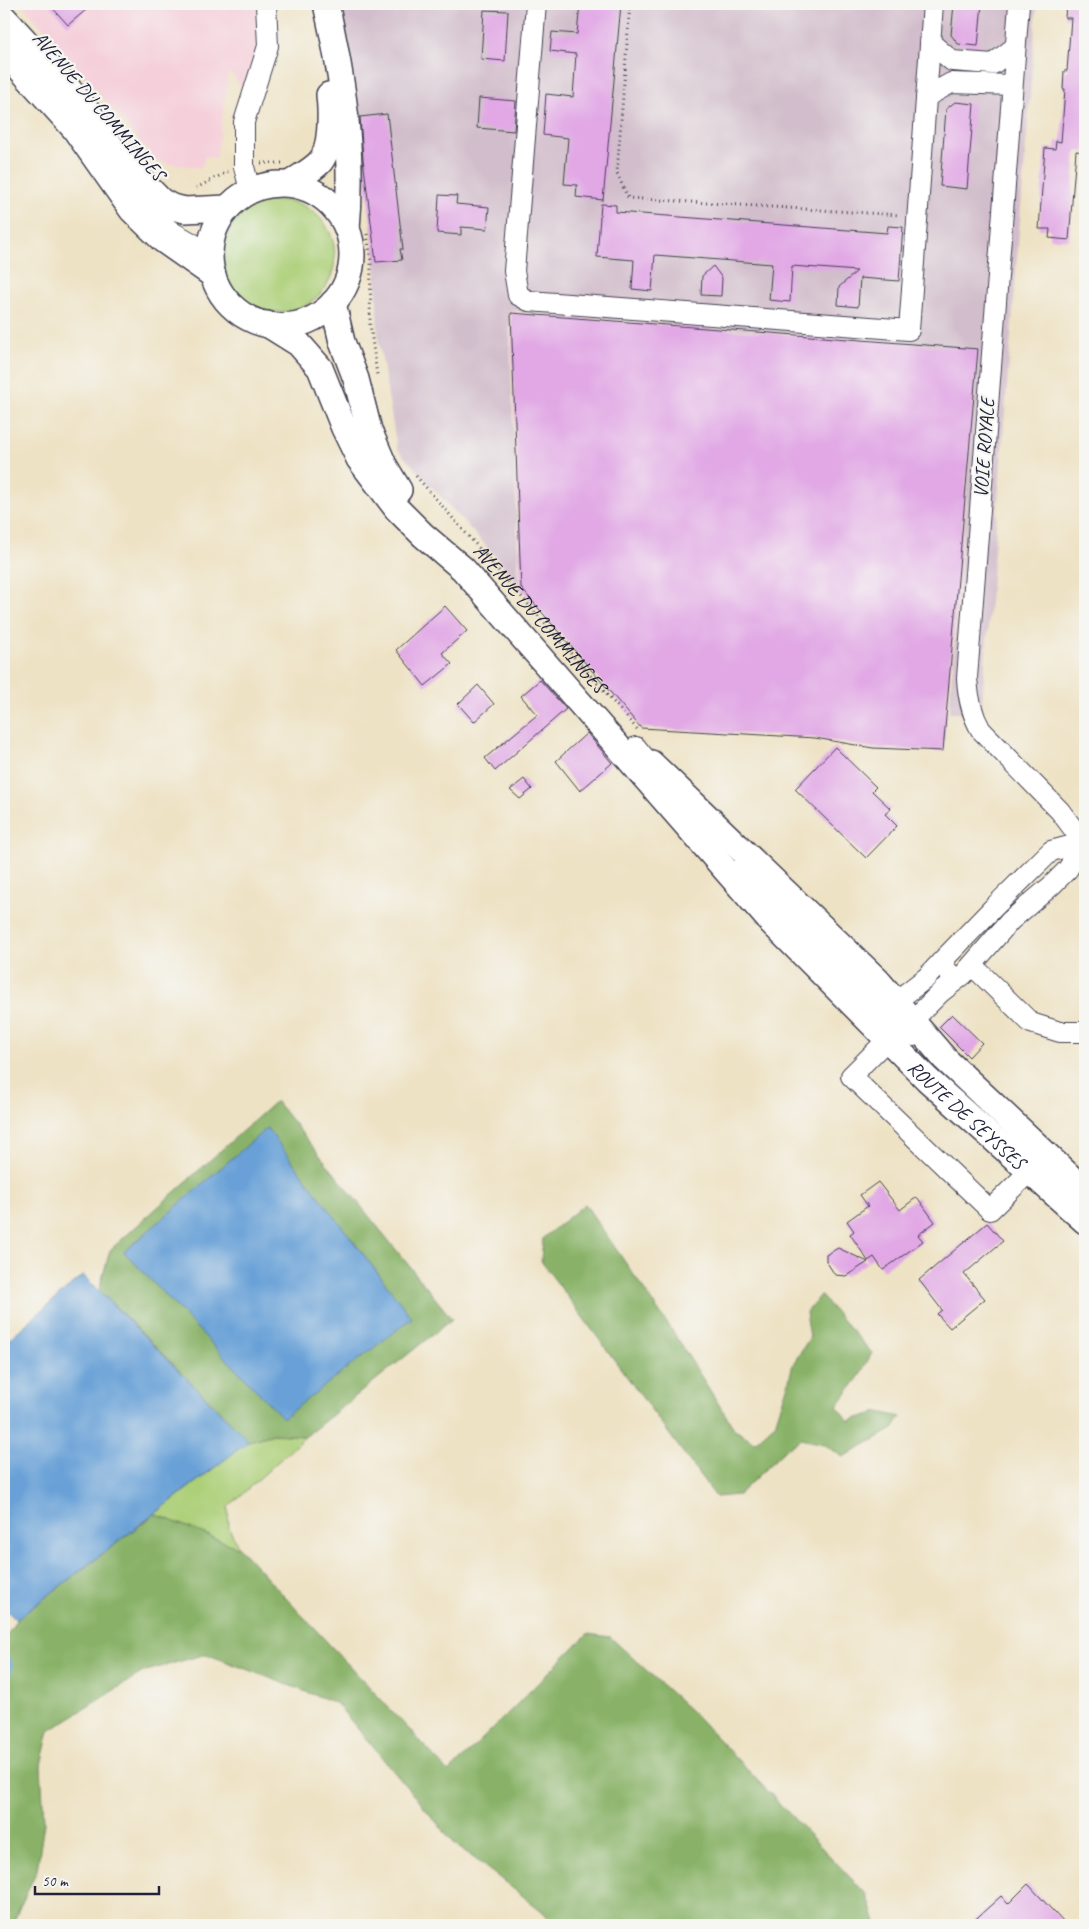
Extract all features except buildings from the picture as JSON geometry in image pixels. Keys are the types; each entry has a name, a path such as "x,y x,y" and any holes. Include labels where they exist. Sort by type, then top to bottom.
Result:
{"main road":[{"path":"315,4 325,54 330,106 328,144 320,163 291,173 270,185 247,179 237,198 227,208 215,227 212,237 211,265 218,289 227,302 252,320 279,326 303,322 319,314 333,303 345,284 357,231 349,208 346,107 326,4"},
{"name":"AVENUE DU COMMINGES","path":"5,21 61,80 93,118 118,157 161,201 172,207 185,210 227,208"},
{"name":"AVENUE DU COMMINGES","path":"4,51 74,128 132,210 163,240 211,265"},
{"path":"291,173 305,188 318,194 330,204 357,231"},
{"name":"AVENUE DU COMMINGES","path":"333,303 342,342 356,379 368,430 384,466 405,500 477,566 639,741 865,992"},
{"name":"AVENUE DU COMMINGES","path":"267,324 299,344 320,368 344,428 359,459 397,509 423,535 463,569 772,924 865,992"},
{"name":"ROUTE DE SEYSSES","path":"865,992 898,1022 945,1059 1085,1191"},
{"name":"ROUTE DE SEYSSES","path":"865,992 898,1022 927,1079 1085,1221"}],"street":[{"path":"247,179 244,122 268,46 266,4"},
{"path":"536,4 514,271 518,295 529,301 909,330 933,4"},
{"name":"VOIE ROYALE","path":"1019,4 966,678 969,704 981,730 1060,811 1084,845"},
{"path":"930,42 952,61 993,64 1015,47"},
{"path":"926,97 951,83 1012,86"},
{"path":"118,157 136,193 157,219 174,233 197,244 211,265"},
{"path":"1030,1171 990,1210 850,1076 898,1022 926,978 995,906 1051,851 1084,845"},
{"path":"898,1022 964,974 1010,921 1068,869 1084,845"},
{"path":"940,964 956,980"},
{"path":"972,965 1031,1023 1060,1032 1085,1032"}],"path":[{"path":"630,4 617,173 628,198 917,216"},
{"path":"194,188 202,186 230,170 247,179 259,163 291,173"},
{"path":"357,231 370,261 370,324 378,378"},
{"name":"AVENUE DU COMMINGES","path":"411,471 639,741"}],"shaded area":[{"path":"22,4 258,4 259,49 244,89 229,71 216,158 205,156 201,168 165,163 155,159"},
{"path":"337,4 1037,4 981,716 949,712 978,349 509,311 519,585 498,559 397,449 378,335 376,276 360,113"}],"green space":[{"path":"279,200 300,204 319,216 331,235 335,256 331,277 319,296 300,308 279,312 258,308 239,296 227,277 223,256 227,235 239,216 258,204"},
{"path":"276,1101 452,1319 306,1436 273,1434 249,1441 99,1290 110,1250"},
{"path":"585,1204 673,1332 735,1430 755,1442 775,1424 793,1364 810,1337 806,1312 820,1295 872,1353 858,1378 837,1406 848,1421 879,1412 901,1417 893,1429 843,1457 824,1444 801,1439 784,1451 738,1495 716,1497 541,1261 543,1238"},
{"path":"273,1434 306,1436 228,1507 229,1528 239,1548 155,1514 249,1441"},
{"path":"155,1514 239,1548 449,1772 587,1634 610,1637 693,1713 867,1895 877,1925 554,1925 542,1911 453,1842 336,1703 206,1654 143,1672 49,1731 41,1765 44,1823 37,1870 12,1925 4,1925 4,1641 16,1620"}],"water":[{"path":"267,1128 412,1318 283,1418 124,1252"},
{"path":"83,1275 249,1441 16,1620 4,1608 4,1343"}],"waterway":[{"path":"4,1655 10,1664 4,1704"}]}
